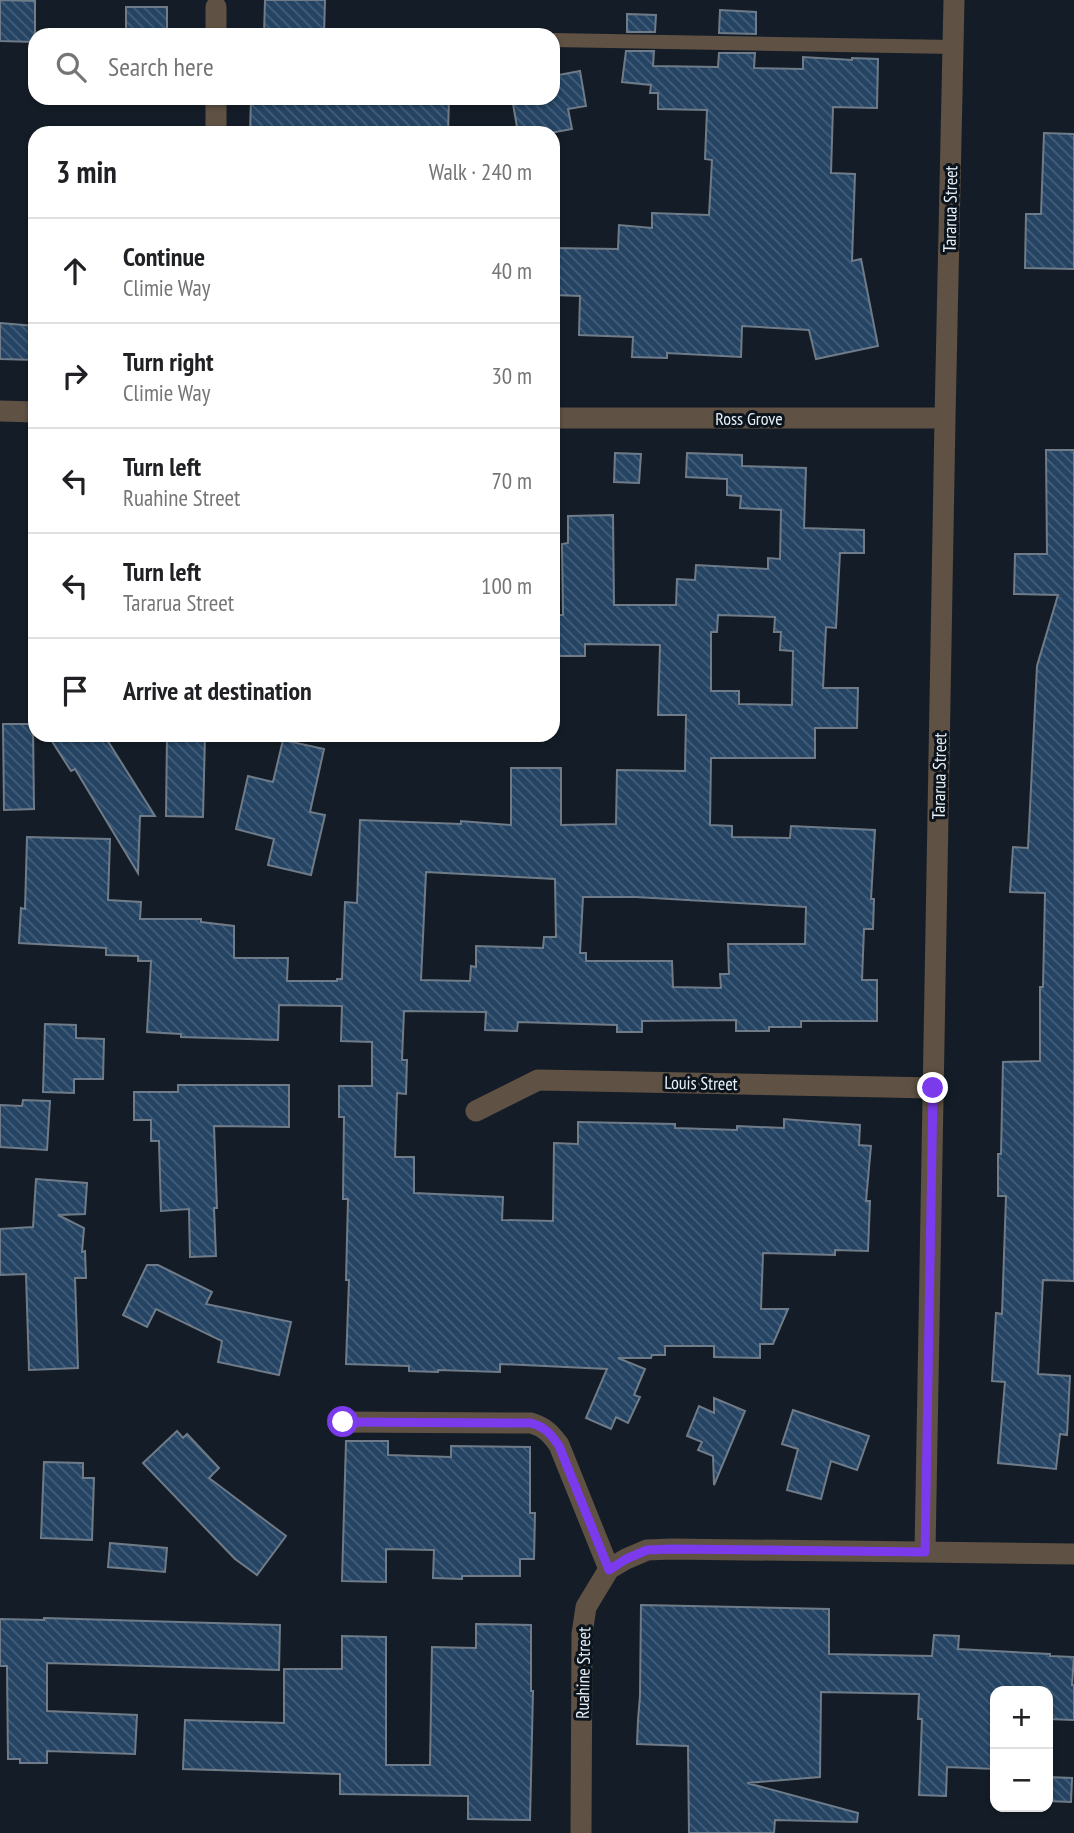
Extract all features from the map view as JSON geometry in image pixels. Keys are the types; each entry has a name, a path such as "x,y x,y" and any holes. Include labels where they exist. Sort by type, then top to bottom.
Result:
{"street":[{"name":"Tararua Street","path":"925,1552 954,0"},
{"path":"216,7 216,28"},
{"path":"216,105 216,126"},
{"path":"0,411 28,412"},
{"name":"Ross Grove","path":"560,418 945,418"},
{"name":"Louis Street","path":"476,1111 538,1080 933,1088"},
{"path":"343,1422 531,1423 542,1426 559,1446 609,1570"},
{"name":"Ruahine Street","path":"581,1833 582,1634 586,1607 609,1570 626,1559 647,1550 660,1549 1074,1555"}],"lane":[{"path":"560,40 954,47"}],"building":[{"path":"0,0 35,1 35,28 28,28 28,42 0,41"},
{"path":"265,0 325,0 324,28 264,28"},
{"path":"126,7 167,7 167,28 126,28"},
{"path":"720,10 756,12 756,34 719,33"},
{"path":"627,14 656,15 655,32 627,32"},
{"path":"626,51 654,51 653,66 718,67 719,53 755,53 754,68 803,69 803,57 878,59 877,108 833,107 831,173 855,174 852,261 861,259 878,346 816,359 809,330 742,326 741,357 667,353 667,358 632,357 633,337 579,335 580,296 560,295 560,248 618,249 619,225 652,228 652,213 709,215 712,160 705,159 707,110 658,109 658,93 650,93 651,85 622,82"},
{"path":"580,71 586,106 568,109 572,129 560,131 560,126 517,126 513,105 560,105 560,75"},
{"path":"251,105 449,105 448,126 250,126"},
{"path":"1044,133 1074,134 1074,269 1025,268 1026,214 1041,214"},
{"path":"0,323 28,325 28,360 0,359"},
{"path":"1046,450 1074,450 1074,1281 1043,1280 1038,1374 1070,1376 1067,1435 1060,1434 1056,1469 998,1463 1005,1382 992,1381 996,1313 1002,1314 1006,1196 998,1196 998,1154 1001,1154 1003,1062 1040,1061 1040,987 1043,987 1045,893 1010,892 1013,847 1028,848 1037,666 1058,595 1014,594 1015,554 1047,554"},
{"path":"615,453 641,454 639,483 614,482"},
{"path":"687,453 742,455 742,466 806,468 804,528 864,530 864,553 840,553 836,628 826,627 823,688 858,688 857,728 815,728 815,758 711,758 710,825 732,826 732,837 790,838 791,826 875,830 871,899 874,899 873,929 864,929 862,980 877,980 877,1021 801,1021 801,1027 736,1031 736,1020 642,1021 642,1032 617,1032 617,1025 518,1022 517,1031 485,1030 486,1012 404,1011 402,1060 407,1060 406,1094 397,1093 395,1157 414,1157 414,1193 503,1197 502,1220 553,1221 554,1143 578,1144 578,1122 675,1124 675,1128 737,1130 737,1126 784,1128 784,1119 860,1125 859,1145 871,1146 866,1201 870,1201 868,1251 835,1250 835,1255 763,1253 761,1309 788,1309 773,1344 760,1344 760,1358 714,1357 714,1346 665,1346 665,1355 652,1355 651,1358 618,1358 645,1369 634,1395 640,1397 628,1423 616,1417 611,1429 586,1418 607,1369 500,1364 500,1372 438,1372 409,1371 409,1366 346,1364 348,1199 343,1199 344,1117 339,1117 339,1086 372,1086 372,1042 341,1041 342,1006 279,1005 278,1040 181,1037 181,1034 147,1032 151,961 138,961 138,956 106,955 106,948 19,943 21,908 25,909 27,837 110,839 108,900 141,902 140,919 201,919 201,922 234,926 234,958 288,958 287,981 342,979 345,902 357,903 360,820 461,824 461,821 511,825 511,768 561,768 561,825 616,824 617,770 685,771 686,715 658,715 660,645 585,644 585,656 560,656 560,615 563,615 562,544 568,543 568,516 613,515 614,605 676,605 677,579 695,580 696,565 768,569 768,558 780,559 781,510 740,508 741,496 727,495 727,479 686,477","holes":["718,615 775,617 774,632 781,632 780,650 793,651 792,705 739,704 739,691 711,691 711,632 717,632","426,872 555,879 556,937 544,937 543,948 476,946 476,967 471,966 470,981 421,980","583,897 636,897 806,907 805,944 728,944 729,974 720,974 721,988 673,987 672,961 586,961 586,953 580,953"]},
{"path":"3,724 28,724 28,742 33,742 34,809 4,810"},
{"path":"52,742 108,742 155,816 140,816 138,873 75,769 71,771"},
{"path":"167,742 205,742 203,817 166,816"},
{"path":"283,742 324,749 310,812 325,815 311,875 268,865 274,839 236,829 248,776 273,782"},
{"path":"45,1024 76,1025 76,1038 104,1039 103,1079 74,1079 74,1093 43,1092"},
{"path":"178,1085 289,1085 289,1127 214,1126 216,1256 190,1257 189,1209 161,1211 159,1141 151,1141 151,1120 134,1120 134,1092 178,1092"},
{"path":"23,1100 50,1101 47,1150 0,1147 0,1105 22,1106"},
{"path":"36,1179 87,1183 85,1214 58,1215 84,1228 82,1252 85,1251 86,1278 75,1278 78,1368 29,1370 26,1274 0,1275 0,1229 33,1227"},
{"path":"147,1265 158,1265 212,1292 206,1304 291,1322 279,1375 218,1362 222,1341 156,1309 147,1327 123,1315"},
{"path":"714,1398 745,1411 714,1485 713,1456 698,1450 702,1442 687,1436 699,1406 714,1413"},
{"path":"793,1410 869,1436 857,1470 831,1461 821,1499 787,1490 798,1449 782,1444"},
{"path":"177,1431 183,1438 187,1434 219,1468 209,1478 286,1536 257,1575 235,1559 143,1463"},
{"path":"346,1441 388,1441 388,1455 451,1457 451,1446 530,1447 530,1513 535,1513 534,1559 520,1559 520,1576 433,1578 434,1550 386,1549 386,1582 342,1581"},
{"path":"44,1462 83,1463 83,1478 94,1478 92,1540 41,1538"},
{"path":"110,1543 167,1548 165,1572 108,1567"},
{"path":"641,1605 829,1609 829,1654 932,1656 934,1635 959,1636 958,1649 1074,1657 1074,1720 1053,1719 1053,1686 990,1686 990,1769 947,1767 946,1796 919,1795 922,1719 918,1719 919,1694 821,1692 820,1777 747,1783 858,1813 857,1822 775,1820 774,1833 689,1833 688,1746 637,1744"},
{"path":"0,1619 280,1625 279,1670 47,1663 47,1711 137,1715 135,1754 47,1751 47,1763 20,1763 20,1759 8,1759 7,1666 0,1666"},
{"path":"476,1624 531,1625 533,1691 530,1820 468,1819 468,1796 340,1794 340,1774 183,1769 185,1720 284,1723 284,1669 342,1669 342,1636 386,1637 386,1765 430,1765 432,1647 476,1648"},
{"path":"1053,1777 1072,1778 1071,1802 1053,1801"}],"route":[{"path":"343,1422 531,1423 542,1426 559,1446 609,1570 647,1550 925,1552 933,1088"}]}
